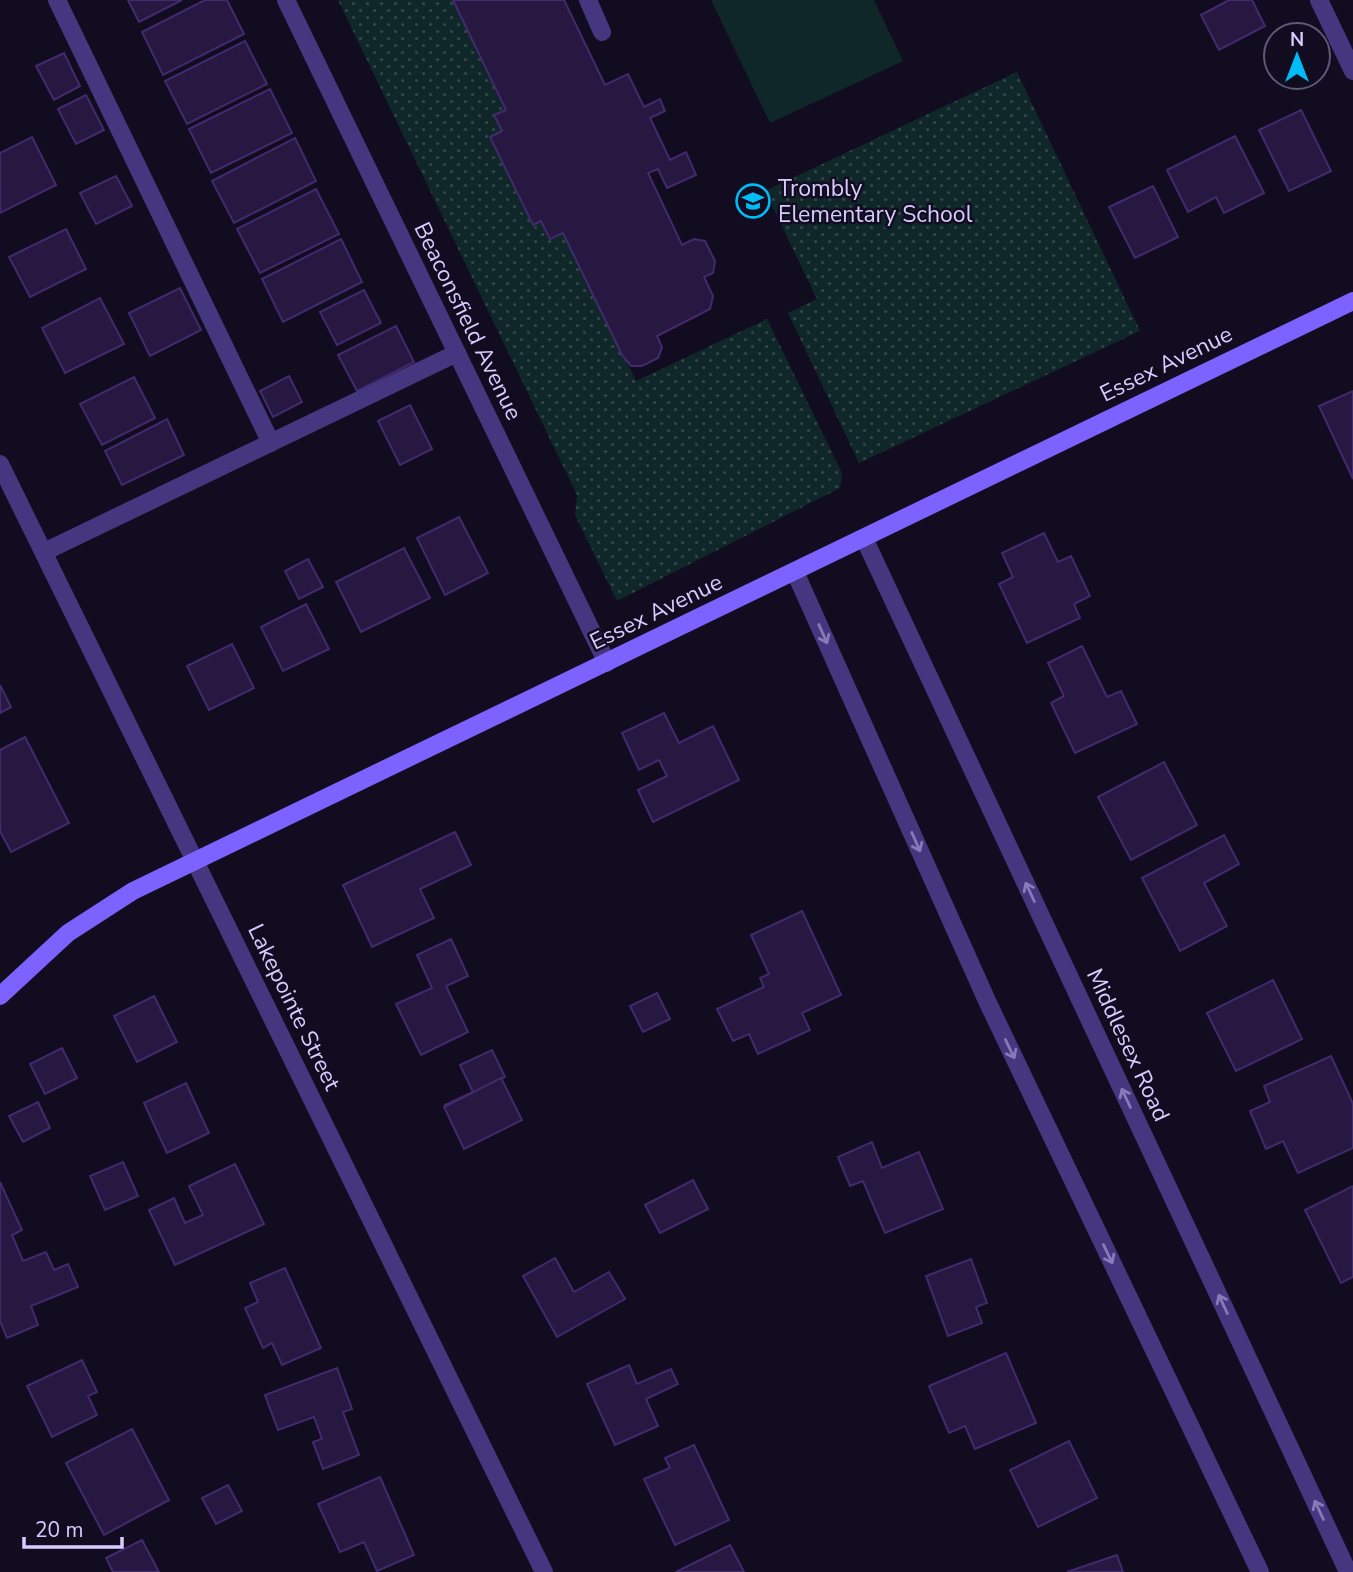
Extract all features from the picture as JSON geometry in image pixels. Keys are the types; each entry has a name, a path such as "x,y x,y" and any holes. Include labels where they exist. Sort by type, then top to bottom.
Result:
{"street":[{"path":"57,0 271,443"},
{"name":"Beaconsfield Avenue","path":"286,0 607,663"},
{"path":"588,0 602,32"},
{"path":"1319,0 1353,71"},
{"name":"Essex Avenue","path":"0,996 68,933 132,891 1353,301"},
{"path":"44,552 457,354"},
{"name":"Lakepointe Street","path":"0,464 544,1572"},
{"name":"Middlesex Road","path":"864,538 1348,1572"},
{"path":"795,572 988,1003 1260,1572"}],"green space":[{"path":"338,0 453,0 506,110 495,115 502,131 490,137 532,225 541,221 550,239 563,233 636,381 767,319 842,473 840,488 617,601 575,515 577,495"},
{"path":"711,0 874,0 903,61 770,123"},
{"path":"1017,72 1140,331 859,463 788,313 817,299 765,191"}],"building":[{"path":"128,0 182,0 139,22"},
{"path":"205,0 227,0 244,34 163,75 142,32"},
{"path":"453,0 564,0 605,85 628,74 644,107 660,99 665,111 650,118 670,160 686,152 696,175 667,188 658,169 648,173 682,245 694,239 705,241 715,261 713,273 704,277 713,296 710,309 657,336 662,347 658,358 642,366 631,366 622,355 563,233 550,239 541,221 533,225 490,137 502,131 494,115 506,110"},
{"path":"1229,0 1252,0 1262,21 1262,28 1219,50 1201,15"},
{"path":"245,41 267,84 187,124 165,81"},
{"path":"64,53 80,86 54,100 36,66"},
{"path":"270,89 292,133 211,173 189,129"},
{"path":"86,95 104,130 76,144 58,109"},
{"path":"1301,110 1331,171 1289,191 1259,130"},
{"path":"1235,136 1264,193 1224,213 1216,197 1188,212 1167,170"},
{"path":"32,137 56,185 0,213 0,153"},
{"path":"295,138 316,181 234,223 212,181"},
{"path":"116,176 132,206 96,224 80,193"},
{"path":"1153,186 1178,237 1135,258 1109,207"},
{"path":"316,189 339,234 260,273 237,229"},
{"path":"66,229 86,269 30,297 9,257"},
{"path":"341,239 362,282 283,322 262,279"},
{"path":"180,288 201,330 150,356 129,313"},
{"path":"364,290 381,323 337,345 320,312"},
{"path":"100,298 124,344 65,373 42,328"},
{"path":"396,326 414,362 357,391 338,355"},
{"path":"289,376 302,402 273,417 260,391"},
{"path":"134,377 155,418 102,445 80,404"},
{"path":"1353,391 1353,479 1319,406"},
{"path":"410,405 432,449 400,465 378,421"},
{"path":"167,419 184,455 122,485 105,451"},
{"path":"459,517 488,573 445,595 417,538"},
{"path":"1044,533 1058,562 1071,556 1090,596 1074,604 1080,618 1027,643 999,584 1013,577 1002,553"},
{"path":"404,548 430,598 361,632 336,582"},
{"path":"308,559 323,587 299,599 285,571"},
{"path":"306,604 329,649 283,671 261,627"},
{"path":"232,644 254,688 209,710 187,666"},
{"path":"1082,646 1107,697 1121,691 1137,724 1075,753 1051,703 1064,696 1048,663"},
{"path":"0,685 11,707 0,713"},
{"path":"664,713 679,743 713,726 739,780 653,822 638,790 667,776 659,760 639,770 622,733"},
{"path":"25,737 69,823 11,852 0,831 0,750"},
{"path":"1164,762 1197,825 1131,860 1098,797"},
{"path":"455,832 471,865 420,889 434,918 372,947 343,885"},
{"path":"1224,835 1239,864 1204,883 1227,926 1180,951 1142,878"},
{"path":"802,911 841,995 802,1013 810,1030 758,1054 749,1034 733,1041 717,1009 764,987 760,978 769,974 751,935"},
{"path":"451,939 468,976 446,986 468,1032 421,1055 396,1004 432,988 417,955"},
{"path":"1273,980 1302,1039 1236,1071 1207,1013"},
{"path":"657,993 670,1019 643,1032 630,1006"},
{"path":"154,996 177,1042 137,1062 114,1016"},
{"path":"62,1048 77,1078 45,1094 30,1064"},
{"path":"492,1050 505,1077 488,1085 508,1126 464,1146 445,1105 473,1092 460,1065"},
{"path":"1331,1056 1353,1104 1353,1148 1298,1173 1283,1141 1266,1149 1250,1111 1270,1102 1264,1086"},
{"path":"501,1078 522,1120 464,1149 444,1107"},
{"path":"186,1083 209,1133 167,1153 144,1103"},
{"path":"38,1102 50,1128 23,1142 9,1116"},
{"path":"872,1142 882,1168 919,1152 943,1209 885,1233 863,1181 850,1186 838,1157"},
{"path":"123,1162 138,1196 105,1210 90,1176"},
{"path":"235,1164 264,1224 175,1265 149,1210 174,1198 185,1223 203,1215 189,1186"},
{"path":"693,1180 708,1209 660,1233 645,1205"},
{"path":"0,1182 22,1230 12,1235 23,1261 46,1252 54,1270 68,1264 78,1287 31,1306 38,1325 7,1338 0,1321"},
{"path":"1353,1186 1353,1277 1341,1283 1305,1210"},
{"path":"555,1258 574,1292 609,1272 625,1299 557,1337 523,1276"},
{"path":"971,1259 987,1303 976,1307 982,1323 948,1336 926,1276"},
{"path":"285,1268 321,1348 282,1365 272,1343 263,1348 245,1308 258,1302 250,1283"},
{"path":"1006,1353 1036,1423 975,1449 965,1426 949,1433 929,1386"},
{"path":"82,1360 97,1392 88,1396 97,1415 52,1437 27,1386"},
{"path":"629,1365 637,1384 671,1369 678,1384 646,1399 658,1426 615,1445 587,1384"},
{"path":"337,1368 352,1409 343,1412 359,1455 323,1469 313,1442 322,1439 314,1417 278,1430 265,1395"},
{"path":"132,1429 169,1500 104,1535 66,1463"},
{"path":"1069,1441 1097,1498 1038,1527 1010,1470"},
{"path":"694,1445 729,1520 675,1545 644,1479 670,1468 665,1458"},
{"path":"380,1477 414,1555 377,1571 364,1542 340,1552 318,1504"},
{"path":"228,1485 242,1511 216,1524 202,1498"},
{"path":"142,1540 159,1572 113,1572 106,1558"},
{"path":"730,1545 744,1572 676,1572"},
{"path":"1117,1555 1123,1572 1067,1572"}],"place":[{"name":"Trombly Elementary School","path":"753,201"}]}
